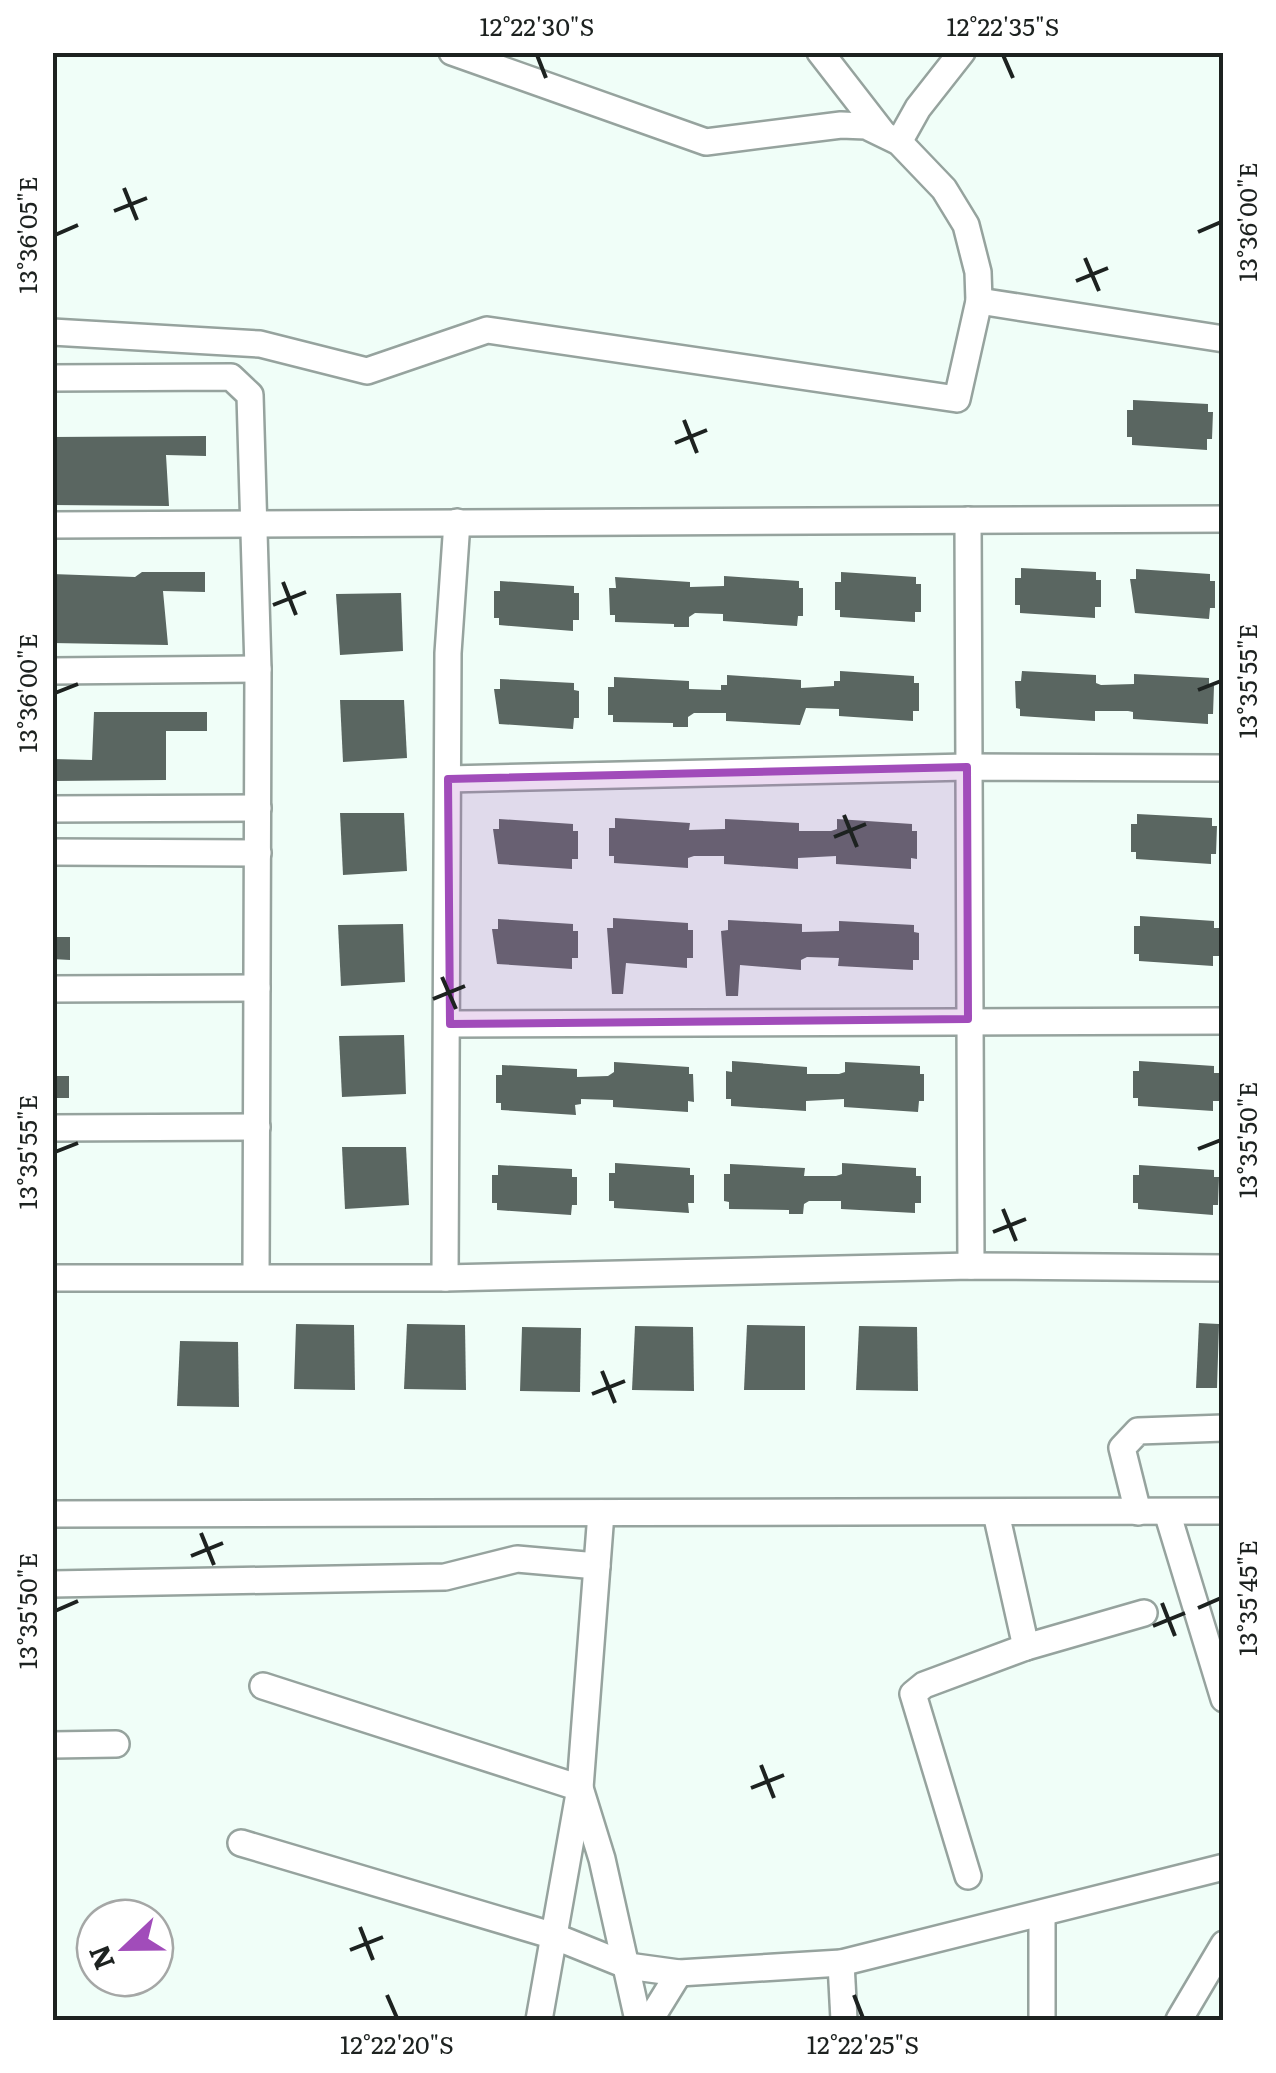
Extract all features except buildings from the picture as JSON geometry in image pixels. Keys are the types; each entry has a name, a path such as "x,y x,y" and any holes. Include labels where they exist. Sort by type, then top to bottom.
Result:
{"street":[{"path":"452,52 706,142 841,125 891,137"},
{"path":"52,332 260,344 367,371 487,330 957,399 979,301 978,272 966,225 944,189 891,137 820,52"},
{"path":"891,137 962,52"},
{"path":"979,301 1224,339"},
{"path":"52,378 230,377 250,395 258,669 256,1277"},
{"path":"52,525 1224,519"},
{"path":"968,520 970,1266"},
{"path":"445,1278 450,1024 448,652 457,522"},
{"path":"52,671 258,669"},
{"path":"448,779 966,767 1224,768"},
{"path":"52,809 258,808"},
{"path":"52,852 258,854"},
{"path":"52,989 257,988"},
{"path":"450,1024 1224,1020"},
{"path":"52,1128 256,1127"},
{"path":"52,1278 445,1278 970,1266 1224,1268"},
{"path":"1138,1512 1122,1448 1138,1431 1224,1428"},
{"path":"52,1514 1224,1511"},
{"path":"996,1512 1026,1647"},
{"path":"1167,1512 1224,1699"},
{"path":"539,2020 580,1788 601,1513"},
{"path":"52,1584 445,1577 517,1559 597,1566"},
{"path":"968,1876 913,1694 924,1685 1026,1647 1144,1613"},
{"path":"263,1686 580,1788"},
{"path":"52,1745 116,1744"},
{"path":"580,1788 628,1966 638,2020"},
{"path":"241,1842 551,1935 628,1966 679,1974 841,1963 1224,1867"},
{"path":"1042,1915 1042,2020"},
{"path":"1179,2020 1224,1944"},
{"path":"841,1963 844,2020"},
{"path":"650,2020 679,1974"}],"highlighted area":[{"path":"967,767 968,1019 450,1024 448,779"}]}
